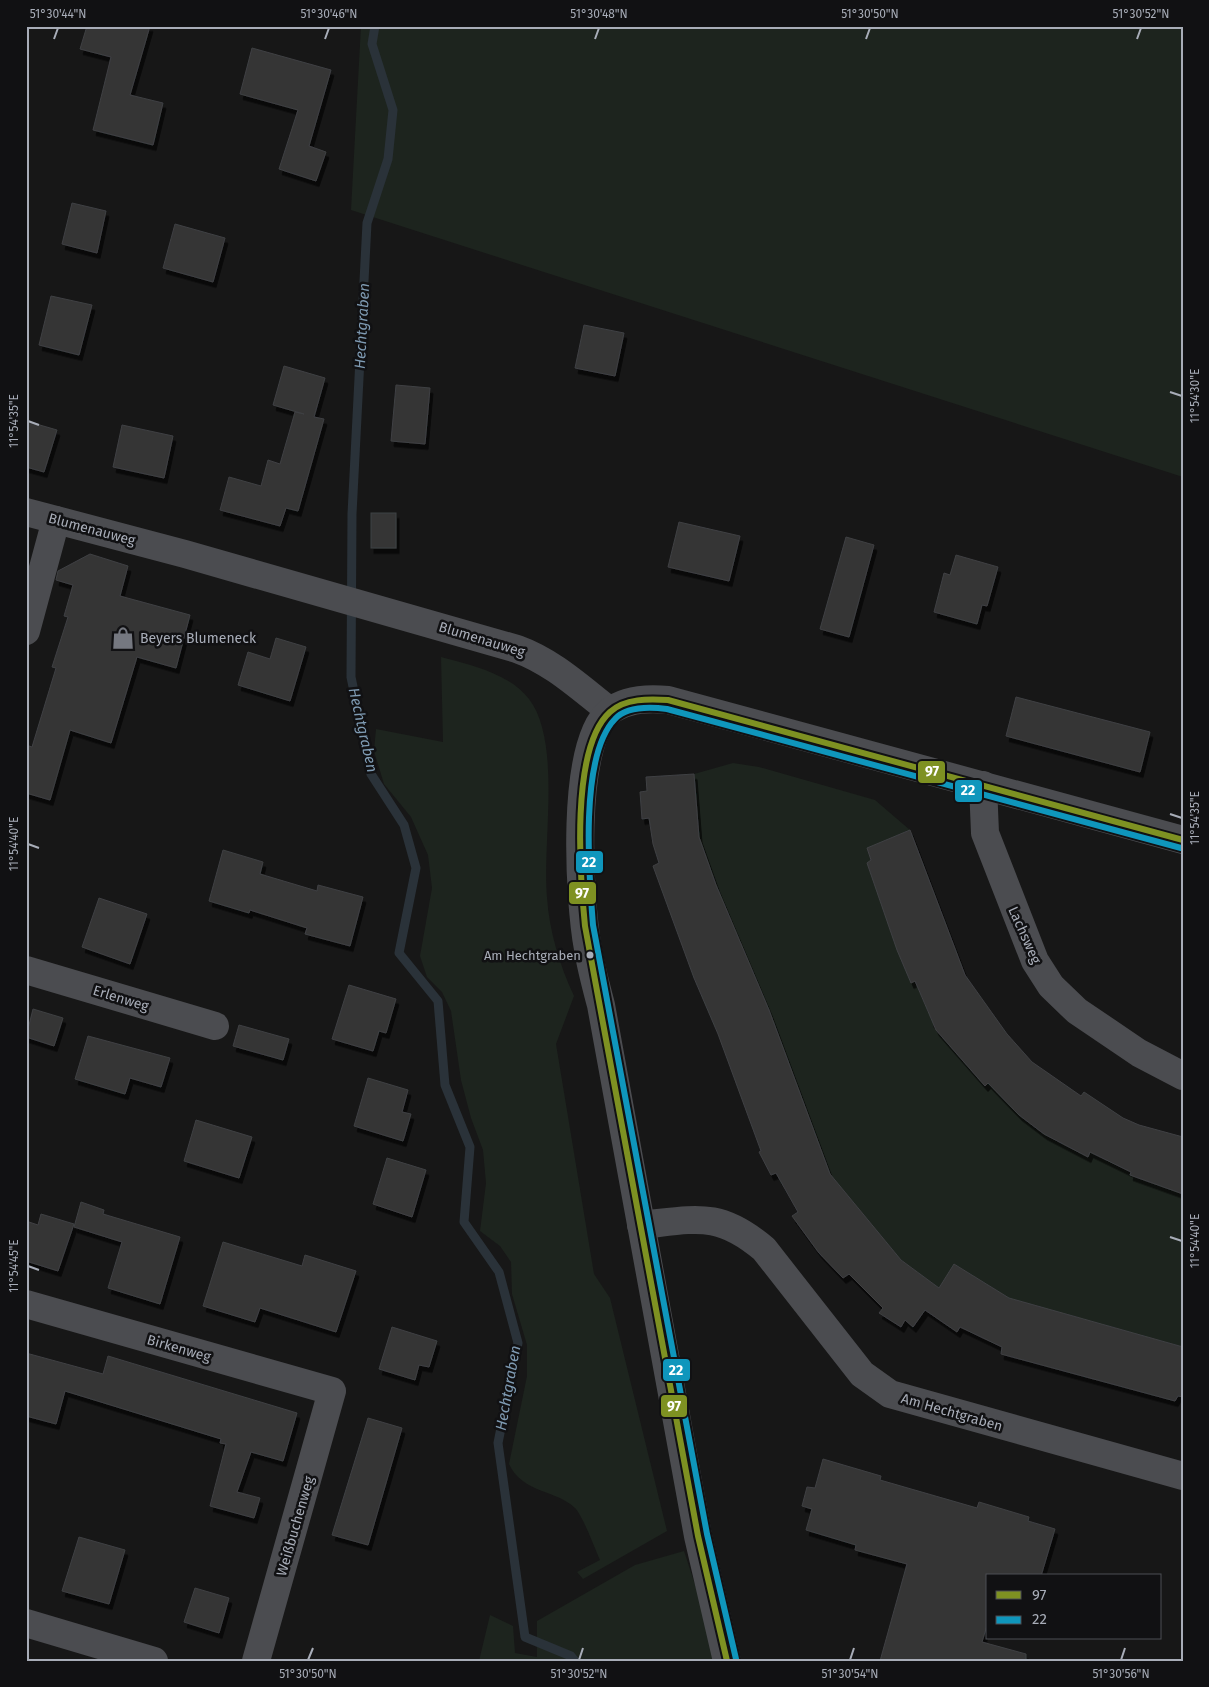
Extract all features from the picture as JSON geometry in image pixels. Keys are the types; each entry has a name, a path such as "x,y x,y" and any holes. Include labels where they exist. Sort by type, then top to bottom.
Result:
{"street":[{"name":"Blumenauweg","path":"26,512 368,605 535,656 610,712"},
{"path":"26,631 56,520"},
{"path":"727,1661 698,1536 601,1005 588,948 580,876 584,776 590,742 600,722 610,712 623,704 641,700 668,700 1183,840"},
{"name":"Lachsweg","path":"984,785 985,833 1031,953 1047,980 1077,1011 1139,1053 1183,1076"},
{"name":"Erlenweg","path":"26,970 215,1026"},
{"name":"Am Hechtgraben","path":"641,1225 708,1220 745,1233 764,1249 862,1374 890,1394 1183,1476"},
{"name":"Birkenweg","path":"26,1304 332,1391"},
{"name":"Weißbuchenweg","path":"256,1661 332,1391"},
{"path":"26,1624 154,1661"}],"shaded area":[{"path":"361,26 1183,26 1183,477 351,210"},
{"path":"441,657 488,671 500,676 521,690 529,699 539,718 545,740 548,766 546,875 548,910 556,948 574,996 556,1044 594,1274 610,1298 667,1531 583,1579 577,1572 600,1560 578,1512 568,1502 522,1481 509,1464 527,1376 527,1345 512,1294 511,1262 500,1246 480,1231 486,1183 483,1150 471,1118 461,1080 451,1011 442,992 427,977 420,956 432,888 428,855 411,817 384,784 374,751 376,729 443,742"},
{"path":"733,763 759,767 875,800 910,830 868,848 871,860 867,863 911,983 915,981 928,1012 937,1023 933,1027 953,1049 969,1060 966,1065 985,1086 989,1082 1021,1111 1019,1115 1042,1133 1087,1156 1090,1152 1131,1170 1130,1175 1183,1193 1183,1347 1009,1298 954,1264 939,1288 901,1260 830,1174 769,1010 716,885 699,837 694,774"},
{"path":"684,1551 720,1661 479,1661 490,1615 513,1626 515,1653 537,1657 537,1621 635,1565"}],"building":[{"path":"87,26 150,26 130,95 163,103 153,145 93,130 111,57 80,49"},
{"path":"252,48 331,70 309,146 326,152 316,181 279,169 298,110 240,94"},
{"path":"72,203 106,211 97,253 62,244"},
{"path":"175,224 225,238 213,282 163,268"},
{"path":"51,296 92,305 79,355 39,345"},
{"path":"584,325 624,333 615,376 575,368"},
{"path":"284,366 325,378 314,417 324,419 298,511 286,508 280,526 220,510 229,477 261,486 268,460 280,464 295,412 304,414 273,405"},
{"path":"396,385 430,388 425,444 391,441"},
{"path":"26,421 57,430 44,472 26,467"},
{"path":"122,425 173,436 164,478 113,467"},
{"path":"371,513 396,513 396,548 371,548"},
{"path":"679,522 740,536 729,581 668,567"},
{"path":"846,537 874,545 849,637 820,629"},
{"name":"Beyers Blumeneck","path":"90,554 128,566 120,596 190,615 176,668 137,657 111,743 70,730 50,800 26,793 26,745 32,747 56,668 52,667 68,617 64,616 73,585 56,580 58,571"},
{"path":"956,555 998,567 987,606 982,605 977,624 934,612 944,573 950,575"},
{"path":"276,638 306,647 290,701 238,685 248,652 270,659"},
{"path":"1016,697 1150,732 1140,772 1006,736"},
{"path":"694,774 699,837 716,885 769,1010 830,1174 901,1260 939,1288 954,1264 1009,1298 1183,1347 1183,1397 1178,1396 1175,1401 1001,1354 1002,1347 960,1327 957,1332 925,1310 913,1327 905,1320 901,1327 879,1313 883,1308 849,1274 843,1278 819,1253 792,1216 798,1212 776,1173 771,1175 759,1152 761,1151 718,1034 694,978 653,866 659,863 653,844 649,818 642,819 640,792 647,791 646,777"},
{"path":"910,830 965,975 1007,1034 1032,1062 1081,1096 1084,1092 1123,1118 1139,1125 1183,1137 1183,1194 1130,1175 1131,1172 1090,1152 1088,1157 1044,1134 1019,1115 988,1083 985,1086 936,1030 915,981 911,983 897,950 867,863 871,860 867,848"},
{"path":"223,850 263,862 260,874 317,891 318,885 363,897 350,946 305,934 307,928 250,910 249,913 209,901"},
{"path":"99,898 147,914 130,964 82,947"},
{"path":"349,985 396,999 386,1033 379,1031 373,1051 332,1039"},
{"path":"33,1009 63,1018 54,1046 26,1037"},
{"path":"239,1025 289,1039 283,1060 233,1046"},
{"path":"88,1036 170,1058 161,1087 130,1078 125,1094 75,1079"},
{"path":"368,1078 408,1090 402,1112 411,1114 403,1141 354,1126"},
{"path":"196,1120 252,1137 239,1178 184,1161"},
{"path":"387,1158 426,1170 412,1217 373,1204"},
{"path":"81,1202 104,1210 103,1214 180,1237 160,1304 108,1288 122,1242 74,1227"},
{"path":"41,1214 74,1224 58,1271 26,1261 26,1221 38,1225"},
{"path":"223,1242 302,1266 305,1255 356,1271 336,1332 260,1308 255,1322 203,1306"},
{"path":"392,1327 437,1341 429,1367 419,1365 415,1380 379,1369"},
{"path":"26,1353 103,1374 108,1356 297,1413 283,1461 251,1452 237,1492 260,1498 254,1518 210,1506 226,1444 220,1443 221,1439 65,1391 56,1424 26,1416"},
{"path":"368,1418 402,1428 368,1545 332,1535"},
{"path":"823,1459 881,1476 880,1480 977,1508 979,1502 1029,1517 1028,1521 1055,1529 1042,1574 986,1574 986,1629 982,1642 1026,1654 1026,1661 880,1661 907,1564 855,1550 856,1545 806,1530 812,1509 802,1506 807,1487 815,1488"},
{"path":"79,1537 125,1550 109,1604 62,1591"},
{"path":"195,1588 229,1598 219,1633 184,1622"}],"waterway":[{"name":"Hechtgraben","path":"375,26 372,44 393,110 388,159 367,223 352,514 351,677 371,774 404,825 416,868 399,953 438,1001 445,1085 470,1147 464,1222 499,1272 518,1343 498,1443 525,1637 571,1656 575,1661"}],"transit line":[{"name":"97","path":"727,1661 698,1536 585,926 581,877 581,814 583,782 597,729 610,712 623,704 645,700 668,700 1183,840"},
{"name":"22","path":"736,1659 707,1534 593,925 589,817 591,788 596,760 604,736 615,719 626,712 647,708 667,709 1181,848"}],"place":[{"name":"Beyers Blumeneck","path":"123,638"},
{"name":"Am Hechtgraben","path":"590,955"}]}
